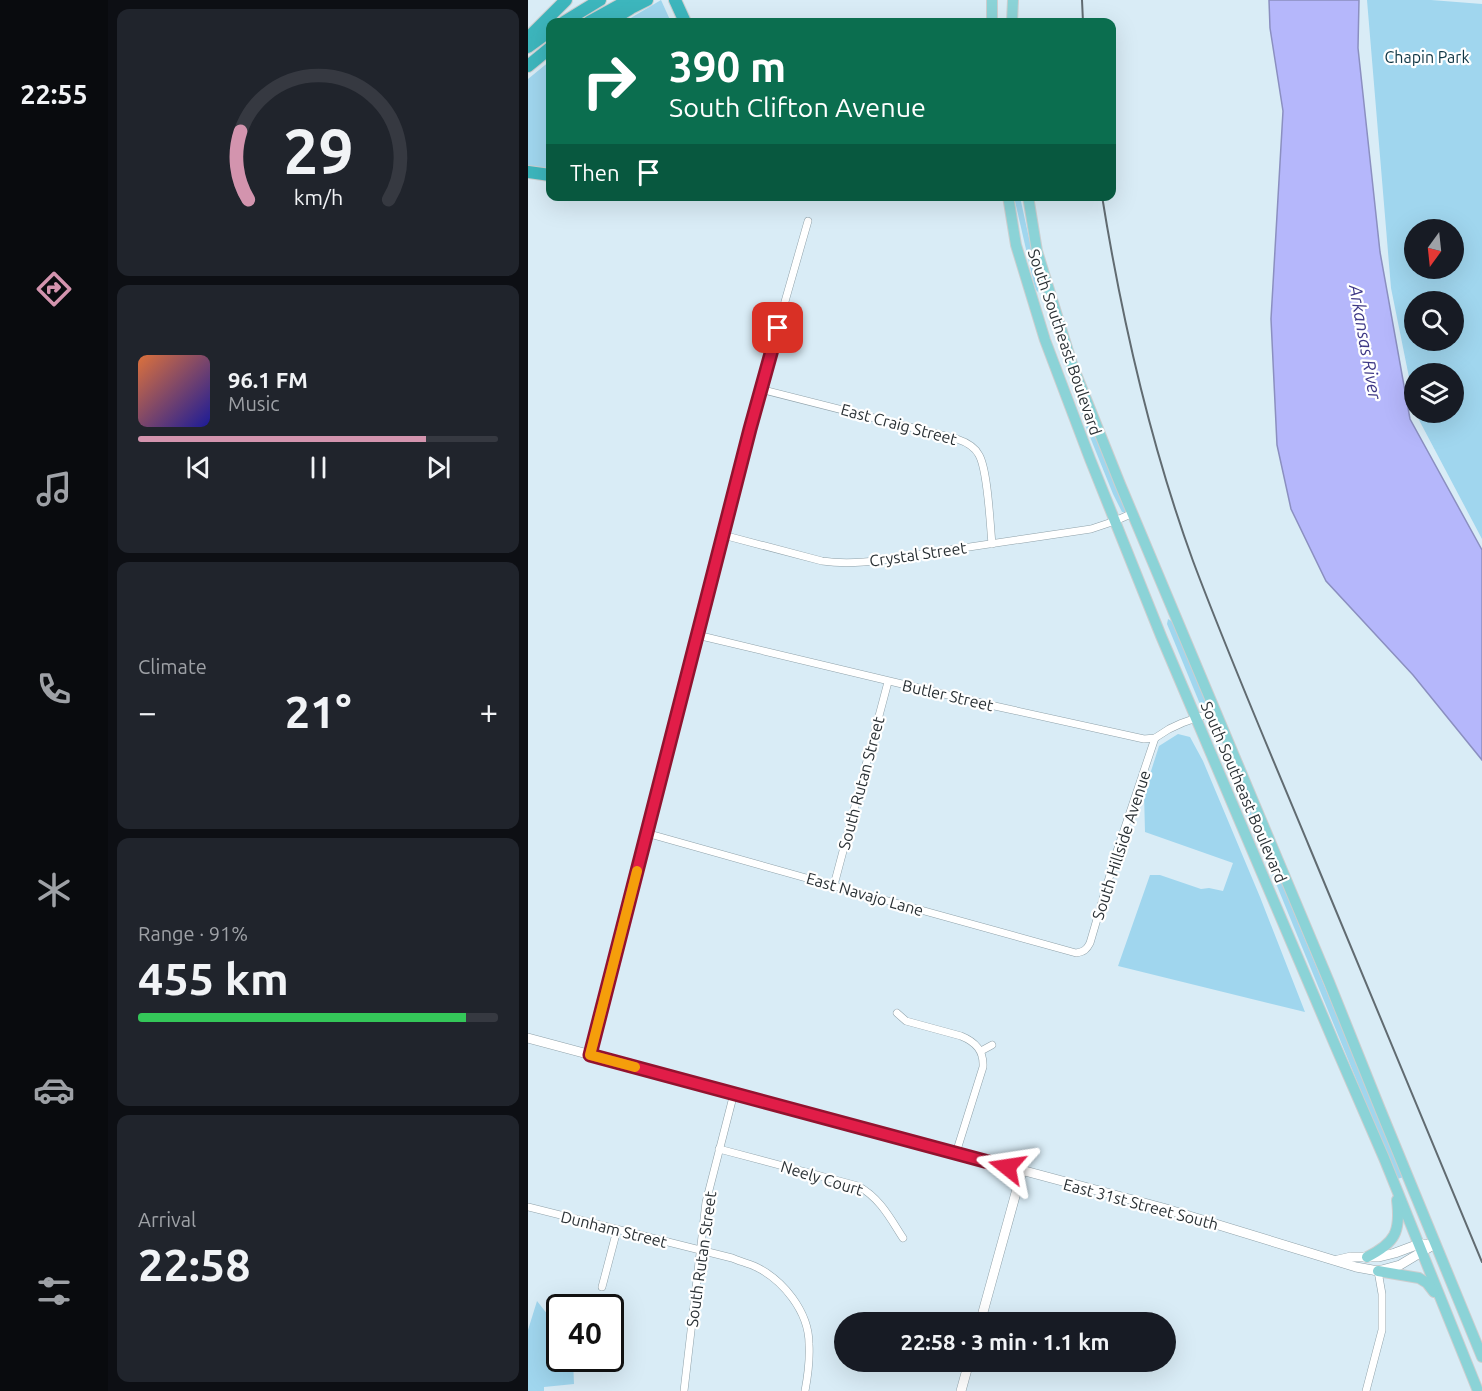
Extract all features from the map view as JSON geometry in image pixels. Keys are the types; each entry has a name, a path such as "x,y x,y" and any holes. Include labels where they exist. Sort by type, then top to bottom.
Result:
{"highway":[{"path":"548,18 566,0"},
{"path":"571,18 600,0"},
{"path":"596,18 629,0"},
{"path":"615,18 647,0"},
{"path":"674,4 683,18"},
{"path":"528,38 546,20"},
{"path":"528,47 546,34"},
{"path":"528,66 546,51"},
{"path":"528,172 546,174"}],"main road":[{"path":"992,0 992,18"},
{"path":"1012,18 1013,0"},
{"name":"South Southeast Boulevard","path":"1009,201 1016,245 1045,339 1115,521 1161,636 1395,1185 1478,1391"},
{"name":"South Southeast Boulevard","path":"1029,201 1037,251 1071,364 1329,982 1482,1357"},
{"name":"East 31st Street South","path":"528,1038 1163,1208 1356,1267 1378,1271"},
{"path":"983,1312 1022,1171"},
{"path":"1367,1257 1390,1243 1395,1234 1398,1211 1395,1185"},
{"path":"1338,1260 1351,1257 1379,1257 1436,1244"},
{"path":"1378,1271 1400,1265 1420,1249"},
{"path":"1378,1271 1419,1278 1427,1283 1442,1301"},
{"path":"961,1391 966,1372"}],"street":[{"path":"590,1055 760,389 808,221"},
{"name":"East Craig Street","path":"760,389 966,442 978,452 981,460 992,544"},
{"name":"Crystal Street","path":"723,535 835,563 882,560 1091,529 1133,513"},
{"name":"Butler Street","path":"697,635 888,682 1144,739 1155,738"},
{"name":"South Rutan Street","path":"834,885 888,682"},
{"path":"1155,738 1169,729 1216,711"},
{"name":"South Hillside Avenue","path":"1084,951 1092,936 1117,851 1155,738"},
{"name":"East Navajo Lane","path":"646,833 1068,951 1076,953 1084,951"},
{"path":"897,1013 906,1021 970,1039 981,1051 983,1067 956,1153"},
{"path":"981,1051 992,1045"},
{"name":"South Rutan Street","path":"684,1391 706,1202 734,1093"},
{"name":"Neely Court","path":"719,1149 858,1186 876,1198 903,1238"},
{"name":"Dunham Street","path":"528,1207 732,1258 755,1266 773,1277 788,1292 801,1314 810,1342 806,1391"},
{"path":"602,1287 617,1230"},
{"path":"1365,1391 1382,1330 1382,1293 1378,1271"}],"green space":[{"path":"661,0 669,18 631,18"},
{"name":"Chapin Park","path":"1367,0 1431,0 1482,4 1482,539 1421,423 1464,423 1464,363 1406,363 1391,288"},
{"path":"546,64 546,170 528,168 528,79"},
{"path":"1015,201 1021,201 1040,288 1038,292 1034,284"},
{"path":"1082,413 1087,414 1126,508 1125,512 1122,512 1113,494"},
{"path":"1168,619 1173,622 1207,703 1202,709 1167,624"},
{"path":"1178,734 1190,737 1203,761 1305,1012 1118,966 1150,875 1160,875 1201,889 1223,891 1233,863 1145,832 1144,793 1159,746"},
{"path":"1251,812 1404,1177 1397,1179 1248,815"},
{"path":"537,1301 546,1312 546,1372 574,1372 574,1384 544,1387 544,1391 528,1391 528,1330"}],"water":[{"name":"Arkansas River","path":"1269,0 1359,0 1358,48 1380,252 1404,386 1404,423 1412,423 1482,550 1482,760 1413,675 1326,581 1291,509 1277,445 1271,319 1283,111 1270,28"}],"railway":[{"path":"1082,0 1083,18"},
{"path":"1103,201 1139,381 1163,472 1193,561 1250,704 1482,1262"}],"slow traffic":[{"path":"635,1067 590,1055 637,871"}],"route":[{"path":"778,328 760,389 590,1055 1007,1167"}]}
